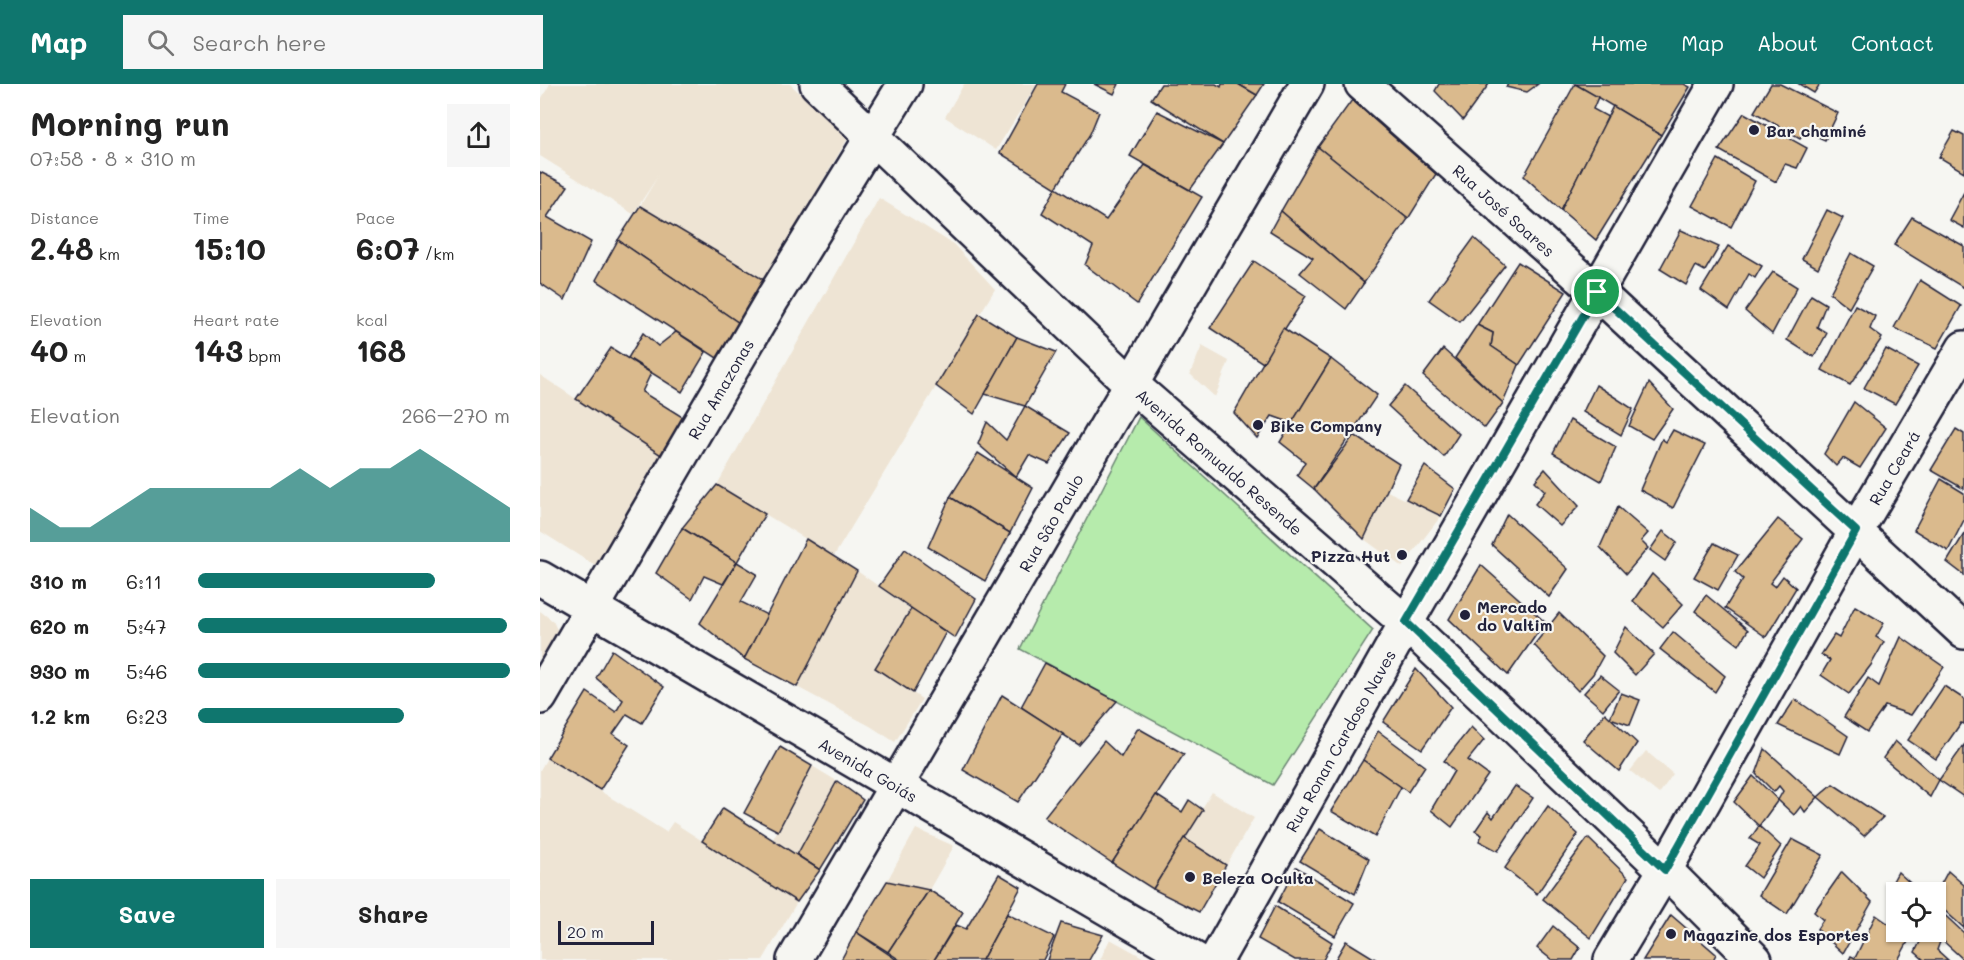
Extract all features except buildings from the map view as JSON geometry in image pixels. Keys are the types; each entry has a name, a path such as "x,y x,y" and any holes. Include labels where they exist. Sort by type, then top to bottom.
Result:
{"street":[{"name":"Avenida Romualdo Resende","path":"817,84 1131,384 1406,622 1665,870 1755,960"},
{"name":"Rua Amazonas","path":"540,698 773,298 905,84"},
{"name":"Rua São Paulo","path":"794,960 1306,84"},
{"name":"Rua José Soares","path":"1362,84 1597,292 1964,632"},
{"name":"Rua Ronan Cardoso Naves","path":"1216,960 1406,622 1716,84"},
{"name":"Rua Ceará","path":"1611,960 1665,870 1856,531 1964,348"},
{"name":"Avenida Goiás","path":"540,578 1196,960"}],"shaded area":[{"path":"550,84 790,84 848,138 764,280 640,206 658,176 633,214 540,156 540,101"},
{"path":"964,84 1037,84 996,150 945,117"},
{"path":"879,198 953,244 995,289 834,556 717,485"},
{"path":"1202,346 1229,361 1215,397 1190,374"},
{"path":"540,375 661,455 597,567 540,531"},
{"path":"1387,491 1441,516 1402,567 1364,539"},
{"path":"857,571 911,609 875,668 922,699 895,742 797,687"},
{"path":"540,611 553,621 559,634 540,664"},
{"path":"1646,751 1673,774 1659,794 1630,771"},
{"path":"547,758 666,832 673,822 797,902 763,960 540,960 540,770"},
{"path":"812,766 837,781 797,855 773,839"},
{"path":"1212,792 1254,818 1199,912 1153,889"},
{"path":"916,829 954,846 929,890 887,881"},
{"path":"1110,939 1148,960 1100,960"}],"green space":[{"path":"1139,417 1373,630 1273,785 1020,649"}],"place":[{"name":"Bar chaminé","path":"1754,130"},
{"name":"Bike Company","path":"1258,425"},
{"name":"Pizza Hut","path":"1402,555"},
{"name":"Mercado do Valtim","path":"1465,615"},
{"name":"Beleza Oculta","path":"1190,877"},
{"name":"Magazine dos Esportes","path":"1671,934"}],"route":[{"path":"1597,292 1856,531 1665,870 1406,622 1597,292"}]}
